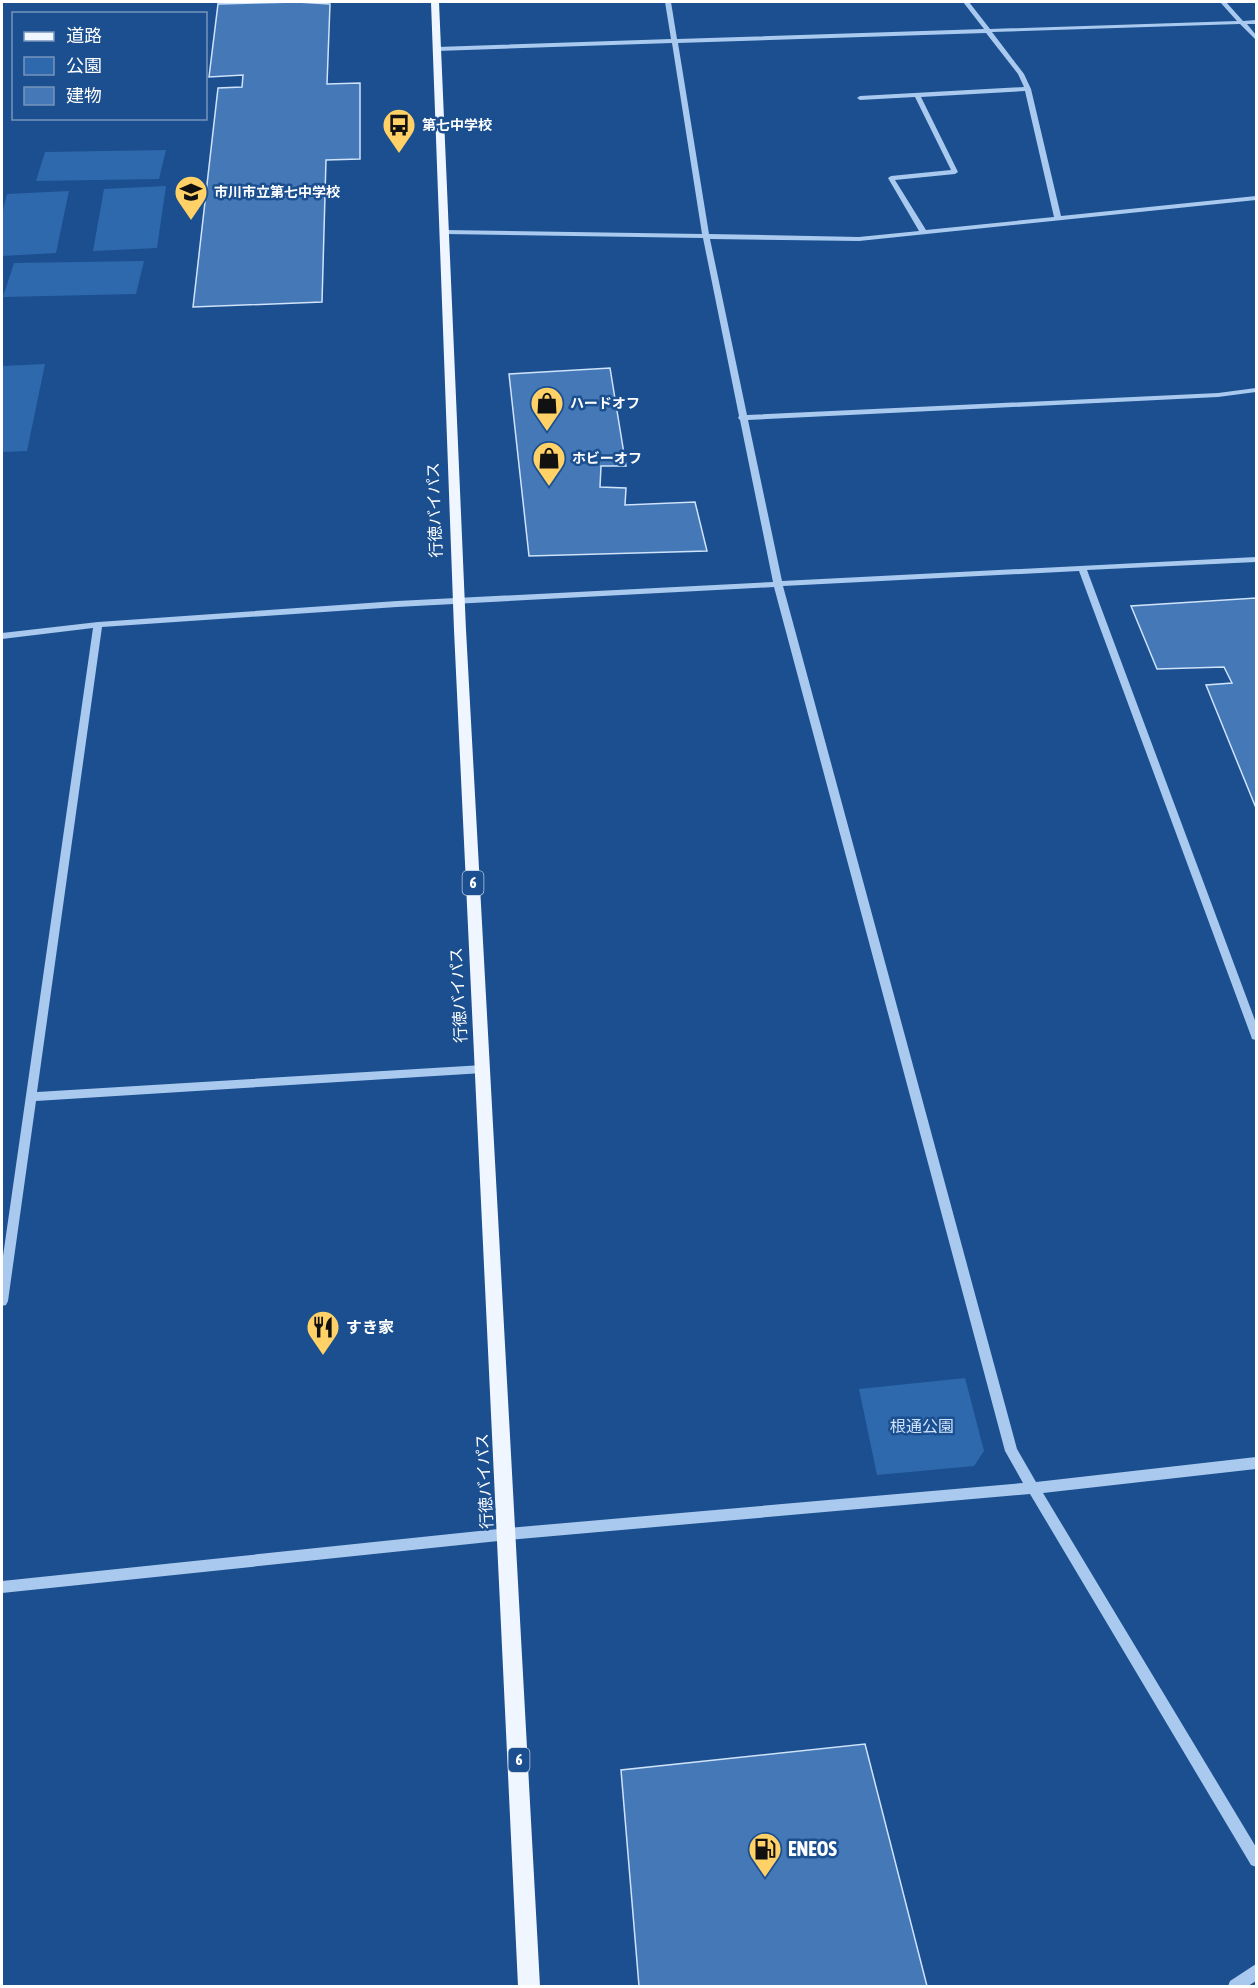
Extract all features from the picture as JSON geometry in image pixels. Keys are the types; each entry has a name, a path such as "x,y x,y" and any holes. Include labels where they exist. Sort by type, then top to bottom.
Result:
{"main road":[{"name":"行徳バイパス","path":"435,2 459,600 530,1986"}],"street":[{"path":"668,2 706,237 778,584 1011,1451 1257,1860"},
{"path":"966,2 1021,74 1028,89 1058,218"},
{"path":"1223,2 1257,38"},
{"path":"437,50 1257,22"},
{"path":"860,98 1028,89"},
{"path":"917,95 955,172 891,178 924,233"},
{"path":"445,232 859,239 1257,198"},
{"path":"742,418 1218,395 1257,390"},
{"path":"2,636 98,625 459,600 1257,559"},
{"path":"1082,568 1257,1036"},
{"path":"2,1301 98,625"},
{"path":"31,1098 483,1069"},
{"path":"2,1587 508,1534 1033,1488 1257,1463"},
{"path":"1235,1986 1257,1972"}],"green space":[{"path":"166,150 159,179 36,181 45,152"},
{"path":"166,186 157,248 93,251 104,189"},
{"path":"69,191 56,253 2,256 2,214 7,194"},
{"path":"144,261 136,294 3,297 14,263"},
{"path":"45,364 27,451 2,452 2,366"},
{"name":"根通公園","path":"965,1378 984,1451 974,1466 877,1475 859,1389"}],"building":[{"path":"218,2 297,2 218,4"},
{"path":"297,2 330,4 327,84 360,83 360,159 326,160 322,302 193,307 218,88 242,87 243,75 209,77 218,4"},
{"path":"610,368 626,466 601,466 600,487 626,488 625,505 695,502 707,551 529,556 509,374"},
{"path":"1256,598 1256,808 1206,685 1232,683 1224,667 1157,669 1131,606"},
{"name":"ENEOS","path":"865,1744 927,1986 639,1986 621,1770"}],"place":[{"name":"第七中学校","path":"399,154"},
{"name":"市川市立第七中学校","path":"191,221"},
{"name":"ハードオフ","path":"547,432"},
{"name":"ホビーオフ","path":"549,487"},
{"name":"すき家","path":"323,1356"},
{"name":"ENEOS","path":"765,1878"}]}
